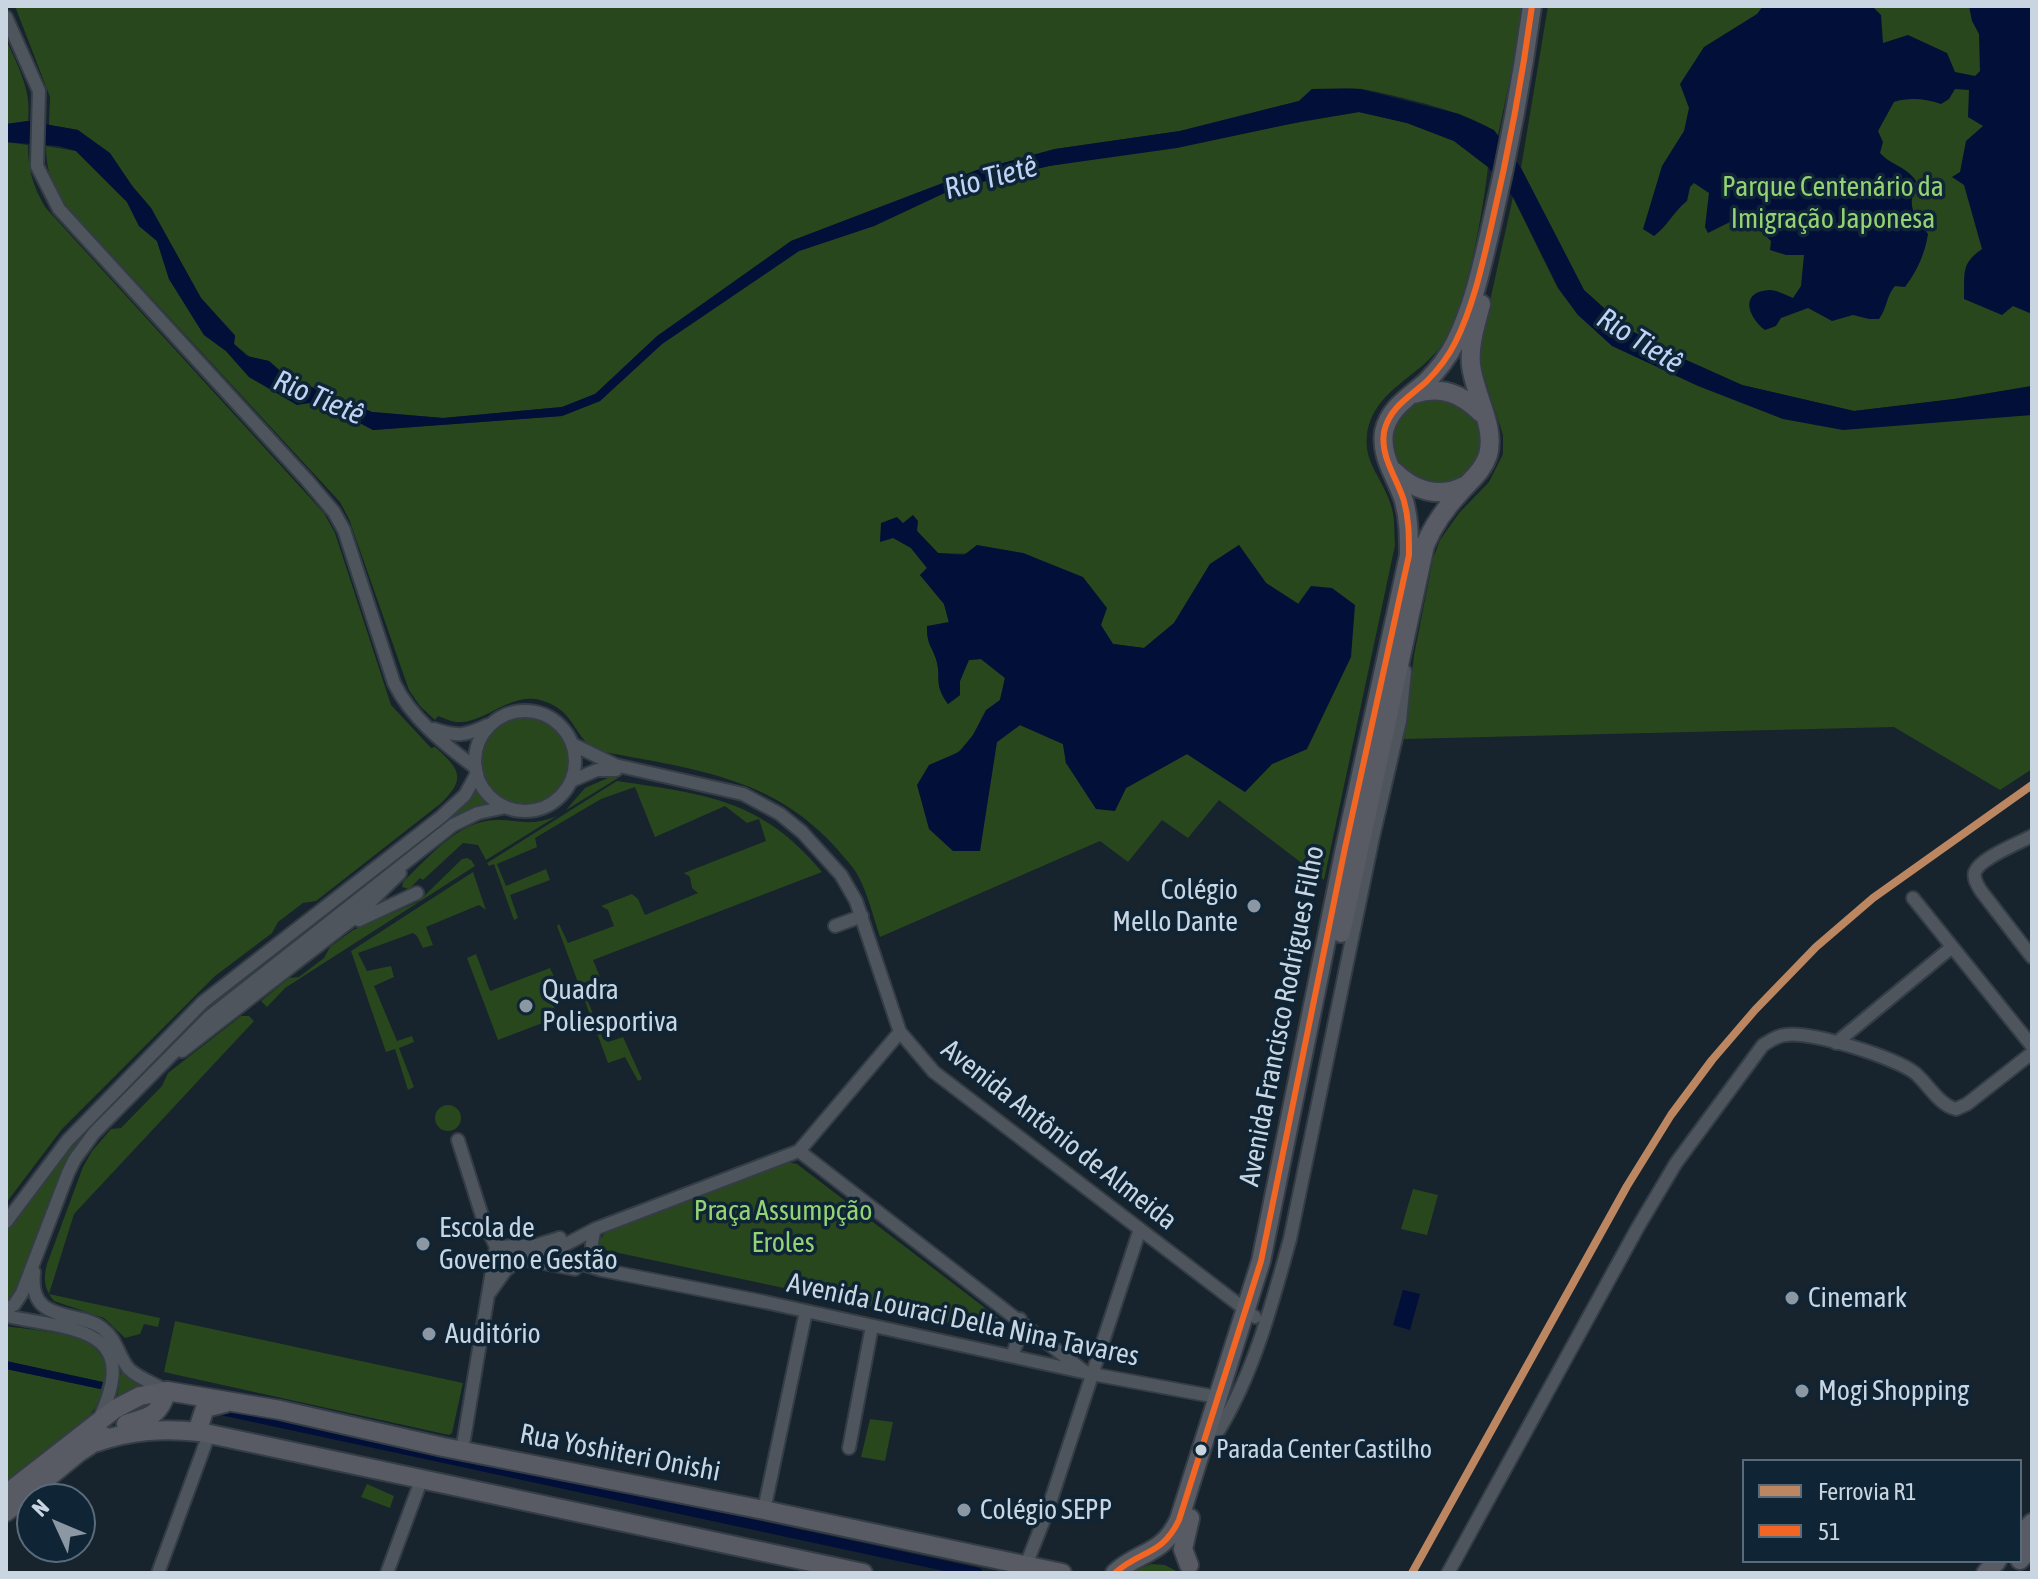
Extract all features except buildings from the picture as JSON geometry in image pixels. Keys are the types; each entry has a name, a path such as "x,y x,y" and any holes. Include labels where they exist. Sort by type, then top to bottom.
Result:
{"main road":[{"name":"Avenida Francisco Rodrigues Filho","path":"1517,126 1532,6"},
{"name":"Avenida Francisco Rodrigues Filho","path":"1115,1573 1125,1564 1162,1544 1173,1532 1217,1397 1273,1258 1425,545 1437,519 1480,473 1488,455 1490,440 1473,380 1471,351 1542,6"},
{"name":"Avenida Francisco Rodrigues Filho","path":"1193,1569 1183,1549 1184,1536 1219,1430 1250,1314 1345,848 1409,555 1408,516 1386,458 1384,434 1394,410 1436,372 1455,344 1499,209"},
{"path":"1411,395 1436,390 1450,392 1461,396 1483,415"},
{"path":"1392,470 1412,487 1423,490 1449,492 1470,482"},
{"path":"6,1494 98,1421 131,1400 167,1391"},
{"path":"6,1512 78,1453 122,1425 155,1414 167,1391"},
{"name":"Rua Yoshiteri Onishi","path":"167,1391 235,1402 1062,1573"},
{"path":"203,1433 199,1420 207,1406 235,1402"},
{"path":"97,1442 138,1430 177,1429 203,1433 863,1573"},
{"name":"Avenida Francisco Rodrigues Filho","path":"1146,1555 1161,1554 1176,1558 1193,1569"}],"street":[{"path":"6,17 35,78 40,102 36,151 42,180 59,209 334,512 344,530 394,683 409,709 476,771 487,793 506,807"},
{"path":"1219,1430 1238,1398 1277,1287 1290,1239 1371,846 1400,721 1420,569"},
{"name":"Avenida Antônio de Almeida","path":"430,728 455,736 463,735 506,715 532,711 557,722 572,744 604,762 725,788 763,803 802,832 841,875 862,916 900,1032 934,1072 1250,1314"},
{"path":"6,1222 67,1141 203,1002 465,795 476,771 479,743 494,722"},
{"path":"571,781 575,757 572,744"},
{"name":"Avenida Antônio de Almeida","path":"420,850 464,818 506,807 536,809 550,804 571,781 597,770 631,770"},
{"path":"2032,836 1983,861 1975,872 1975,882 2032,957"},
{"path":"151,1075 335,933 396,877 420,850"},
{"path":"6,1309 19,1299 68,1173 94,1133 220,1007 420,850"},
{"path":"335,933 417,893 397,894 393,887 396,877"},
{"path":"1913,898 2032,1046"},
{"path":"835,926 862,916"},
{"path":"1836,1043 1952,947"},
{"path":"490,1292 505,1271 521,1257 558,1243 583,1229 595,1229 799,1151 900,1032"},
{"path":"1448,1573 1676,1163 1763,1045 1783,1035 1797,1035 1836,1043 1903,1065 1945,1104 1956,1109 1967,1104 2032,1053"},
{"path":"458,1140 496,1250 462,1451"},
{"path":"799,1151 1088,1373"},
{"path":"595,1229 591,1250 594,1262 602,1270"},
{"path":"1026,1565 1047,1512 1088,1373 1140,1229"},
{"path":"496,1250 558,1243"},
{"path":"558,1243 563,1258 602,1270"},
{"path":"496,1250 592,1272 602,1270"},
{"path":"39,1254 34,1285 46,1307 68,1318 100,1326 119,1346 132,1371 167,1391"},
{"name":"Avenida Louraci Della Nina Tavares","path":"602,1270 1088,1373 1217,1397"},
{"path":"764,1510 806,1311"},
{"path":"6,1316 82,1332 100,1340 113,1362 114,1378 98,1421"},
{"path":"1012,1356 1020,1334 1020,1319"},
{"path":"849,1448 872,1326"},
{"path":"158,1573 203,1433"},
{"path":"387,1573 422,1478"}],"green space":[{"path":"15,6 1522,6 1498,135 1474,120 1413,100 1343,88 1312,89 1299,101 1180,131 1055,149 977,170 791,241 595,394 562,407 443,418 372,412 287,377 269,361 250,357 234,344 235,335 201,298 151,208 78,130 49,125 50,97"},
{"name":"Parque Centenário da Imigração Japonesa","path":"1548,6 2032,6 2032,386 1854,411 1742,385 1675,355 1625,327 1584,290 1521,168"},
{"path":"6,39 23,79 29,110 28,121 6,124"},
{"path":"1359,112 1407,123 1454,141 1488,167 1473,258 1452,326 1433,355 1378,406 1367,435 1368,455 1392,509 1395,545 1324,880 1219,800 1188,838 1162,820 1128,862 1100,841 880,937 864,889 851,865 812,825 757,790 695,770 595,750 564,713 543,701 516,701 481,717 456,722 438,716 435,720 420,706 409,690 349,519 340,502 70,210 52,180 46,146 76,151 127,202 139,226 157,241 169,279 204,335 226,351 249,377 272,389 316,402 325,411 341,413 373,430 562,416 600,401 662,344 799,251 874,226 953,189 1049,166","holes":["917,531 938,553 1020,553 1032,557 1059,577 1113,644 1144,648 1174,623 1210,564 1239,545 1266,583 1299,604 1307,749 1272,764 1245,792 1187,754 1126,788 1115,810 1066,763 1063,744 1020,725 997,742 929,765 953,755 965,745 1000,700 1005,678 981,659 968,660 960,681 960,695 948,704 943,697 927,627 949,623 944,604 920,575 927,568 911,548 893,537"]},
{"path":"6,142 28,145 32,178 45,207 324,513 335,533 391,705 431,748 435,747 450,762 455,768 457,781 440,804 316,901 303,903 278,922 272,933 215,976 62,1129 6,1203"},
{"path":"1513,197 1557,287 1578,315 1783,419 2032,415 2032,769 2000,790 1894,727 1404,739 1414,655 1433,559 1440,540 1459,513 1489,482 1503,454 1503,435 1480,364 1480,346"},
{"path":"1437,397 1454,401 1468,410 1477,424 1481,441 1477,458 1468,472 1454,481 1437,485 1420,481 1406,472 1397,458 1393,441 1397,424 1406,410 1420,401"},
{"path":"525,717 542,720 557,730 567,745 570,762 567,779 557,794 542,804 525,807 508,804 493,794 483,779 480,762 483,745 493,730 508,720"},
{"path":"610,777 618,778 566,810 585,788"},
{"path":"617,781 677,790 730,804 754,815 777,829 822,872 593,960 600,977 581,984 603,1039 608,1042 623,1037 642,1079 638,1081 625,1057 608,1063 557,926 559,924 568,943 614,926 608,910 601,906 632,894 638,899 645,915 698,893 692,888 690,877 684,873 766,841 759,819 747,823 725,806 655,837 635,787 601,799 535,838 537,847 497,864 506,886 546,869 550,880 510,895 518,918 514,920 494,864 489,866 487,863"},
{"path":"474,782 493,806 476,808 456,816 227,992 92,1127 20,1292 6,1306 6,1231 62,1153 224,989 459,808 467,800"},
{"path":"557,816 486,860 478,845 463,843 423,880 420,878 409,889 402,887 403,882 434,852 469,826 496,820 532,822"},
{"path":"467,858 475,866 285,988 267,1007 261,1001 289,978 299,977 324,958 330,947 353,930 418,902 462,859"},
{"path":"473,872 486,910 479,905 426,927 433,945 423,948 413,933 358,953 367,971 391,966 394,977 374,986 397,1041 412,1036 414,1042 399,1048 414,1087 408,1090 395,1049 386,1052 351,951"},
{"path":"476,954 490,991 550,968 557,983 546,988 558,1017 498,1040 467,958"},
{"path":"241,1016 249,1016 254,1021 74,1214 49,1294 45,1279 47,1264 83,1167 92,1151 111,1129 121,1128 162,1086 168,1073"},
{"path":"448,1105 457,1109 461,1118 457,1127 448,1131 439,1127 435,1118 439,1109"},
{"name":"Praça Assumpção Eroles","path":"788,1162 797,1164 1006,1324 1005,1330 996,1333 600,1249 596,1244 606,1232"},
{"path":"1413,1189 1438,1195 1427,1235 1401,1229"},
{"path":"49,1294 160,1318 158,1327 144,1324 140,1334 125,1338 104,1318 54,1301"},
{"path":"175,1321 463,1383 452,1433 449,1435 164,1372"},
{"path":"6,1326 62,1334 91,1345 104,1361 106,1380 100,1399 89,1416 6,1482 6,1369 100,1389 102,1382 6,1361"},
{"path":"121,1370 130,1378 147,1385 117,1399"},
{"path":"870,1419 893,1422 885,1461 861,1457"},
{"path":"367,1484 394,1496 390,1508 361,1497"},
{"path":"1151,1564 1165,1565 1180,1573 1129,1573"}],"water":[{"path":"1763,6 1872,6 1881,15 1883,43 1908,35 1947,53 1955,72 1975,76 1980,71 1979,34 1969,6 2032,6 2032,314 2013,306 2002,315 1964,299 1967,265 1982,249 1964,185 1952,177 1960,172 1966,141 1983,126 1968,117 1969,90 1955,89 1949,99 1941,104 1918,99 1894,102 1878,131 1883,142 1880,153 1916,181 1913,209 1928,234 1923,255 1913,275 1905,287 1895,286 1879,319 1853,315 1832,321 1808,308 1781,318 1776,326 1765,330 1754,319 1750,300 1753,295 1769,290 1793,298 1801,286 1804,255 1786,255 1770,250 1771,241 1744,215 1708,233 1705,227 1709,193 1694,183 1687,201 1659,232 1654,236 1643,229 1662,166 1684,131 1689,108 1680,84 1704,47 1757,14"},
{"name":"Rio Tietê","path":"1312,89 1360,89 1459,114 1494,130 1521,168 1584,290 1625,327 1675,355 1742,385 1854,411 2032,386 2032,415 1843,430 1783,419 1698,386 1612,346 1578,315 1559,289 1513,197 1488,167 1454,141 1407,123 1359,112 1177,148 1049,166 953,189 874,226 799,251 662,344 600,401 562,416 373,430 341,413 325,411 316,402 297,405 249,377 226,351 204,335 169,279 157,241 139,226 127,202 76,151 59,146 6,142 6,124 28,121 78,130 110,153 151,208 201,298 235,336 234,344 247,356 269,361 287,377 372,412 443,418 562,407 595,394 657,336 791,241 977,170 1055,149 1180,131 1299,101"},
{"path":"913,515 918,521 917,531 938,553 964,555 977,545 1023,553 1083,577 1107,608 1101,625 1113,644 1144,648 1174,623 1210,564 1239,545 1266,583 1298,604 1311,586 1332,588 1355,605 1351,657 1307,749 1272,764 1245,792 1187,754 1126,788 1115,811 1096,809 1066,763 1063,744 1020,725 997,742 980,851 953,851 929,829 917,785 929,765 959,752 973,735 986,710 1000,700 1005,678 981,659 969,660 960,681 960,695 948,704 943,697 927,626 949,622 944,604 920,575 927,568 911,548 893,538 880,542 881,523 897,517 903,523"},
{"path":"1403,1290 1420,1294 1410,1330 1393,1325"},
{"path":"6,1361 103,1382 101,1389 6,1369"}],"waterway":[{"path":"217,1409 978,1573"}],"rail line":[{"name":"R1","path":"1412,1573 1627,1186 1671,1115 1712,1060 1816,947 1873,898 2032,785"}],"transit line":[{"name":"51","path":"1115,1573 1158,1547 1179,1520 1261,1261 1345,848 1409,555 1406,508 1384,450 1384,432 1395,410 1446,359 1467,315 1503,172 1532,6"}],"place":[{"name":"Colégio Mello Dante","path":"1254,906"},
{"name":"Quadra Poliesportiva","path":"526,1006"},
{"name":"Escola de Governo e Gestão","path":"423,1244"},
{"name":"Cinemark","path":"1792,1298"},
{"name":"Auditório","path":"429,1334"},
{"name":"Mogi Shopping","path":"1802,1391"},
{"name":"Parada Center Castilho","path":"1201,1450"},
{"name":"Colégio SEPP","path":"964,1510"}]}
